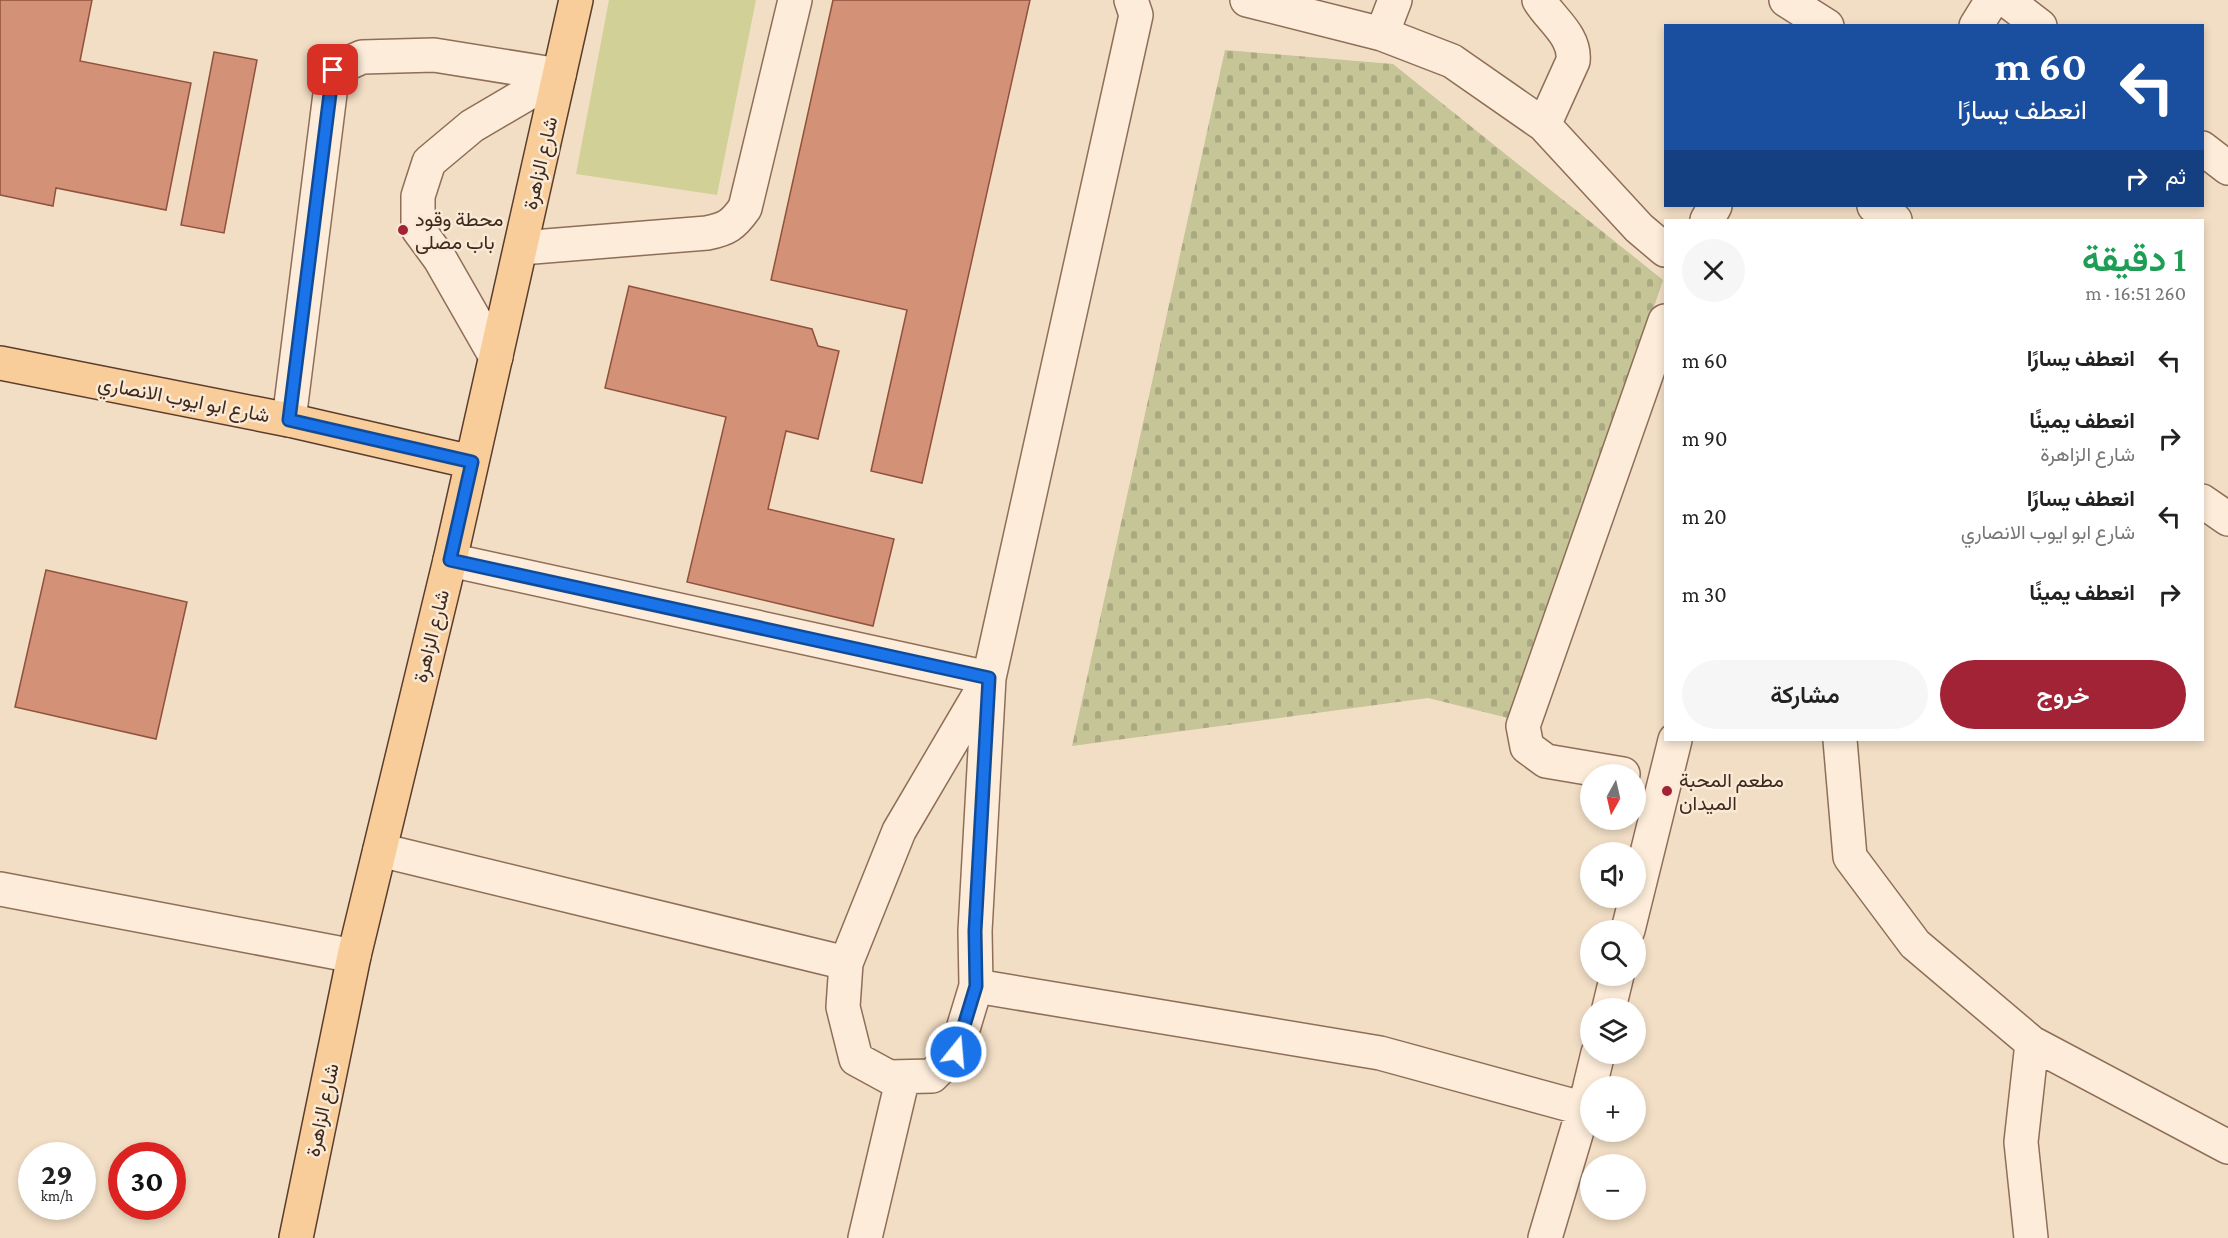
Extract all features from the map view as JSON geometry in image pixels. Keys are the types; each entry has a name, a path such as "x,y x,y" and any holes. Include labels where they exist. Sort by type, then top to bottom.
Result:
{"main road":[{"name":"شارع الزاهرة","path":"296,1238 354,956 450,560 576,0"},
{"name":"شارع ابو ايوب الانصاري","path":"0,363 289,420 472,462"}],"street":[{"path":"521,248 707,233 723,230 736,222 745,208 795,0"},
{"path":"1247,0 1382,34 1452,61 1544,125 1638,228 1664,249"},
{"path":"1382,34 1395,0"},
{"path":"1539,0 1570,41 1574,54 1573,61 1544,125"},
{"path":"1977,24 1992,0"},
{"path":"2006,0 2037,24"},
{"path":"989,678 899,831 846,963 843,1006 856,1059 889,1077 932,1076 956,1052 976,986 975,931 989,678 1140,5"},
{"path":"289,420 333,70 362,57 434,55 559,75"},
{"path":"496,357 440,259 418,228 418,196 429,162 472,126 559,75"},
{"path":"2204,150 2228,168"},
{"path":"1876,207 1894,219"},
{"path":"1580,767 1546,761 1527,747 1523,726 1664,324"},
{"path":"2204,502 2228,519"},
{"path":"450,560 989,678"},
{"path":"1629,920 1650,778 1674,741"},
{"path":"1840,741 1850,857 1915,944 2032,1043 2228,1147"},
{"path":"380,850 846,963"},
{"path":"0,889 354,956"},
{"path":"976,986 1380,1053 1580,1092"},
{"path":"2031,1238 2021,1142 2032,1043"},
{"path":"865,1238 903,1077"},
{"path":"1545,1238 1580,1121"}],"green space":[{"path":"1225,50 1393,64 1663,280 1516,720 1428,698 1072,746"}],"shaded area":[{"path":"609,0 756,0 717,195 576,174"}],"building":[{"path":"0,0 92,0 80,61 191,83 166,210 56,188 53,206 0,195"},
{"path":"833,0 1030,0 922,483 871,471 907,310 771,280"},
{"path":"214,52 257,60 224,233 181,225"},
{"path":"629,286 812,329 818,346 839,351 818,439 786,431 768,509 894,539 873,626 687,582 726,417 605,388"},
{"path":"46,570 187,602 156,739 15,707"}],"place":[{"name":"محطة وقود باب مصلى","path":"403,230"},
{"name":"مطعم المحبة الميدان","path":"1667,791"}],"route":[{"path":"333,70 289,420 472,462 450,560 989,678 975,931 976,986 956,1052"}]}
